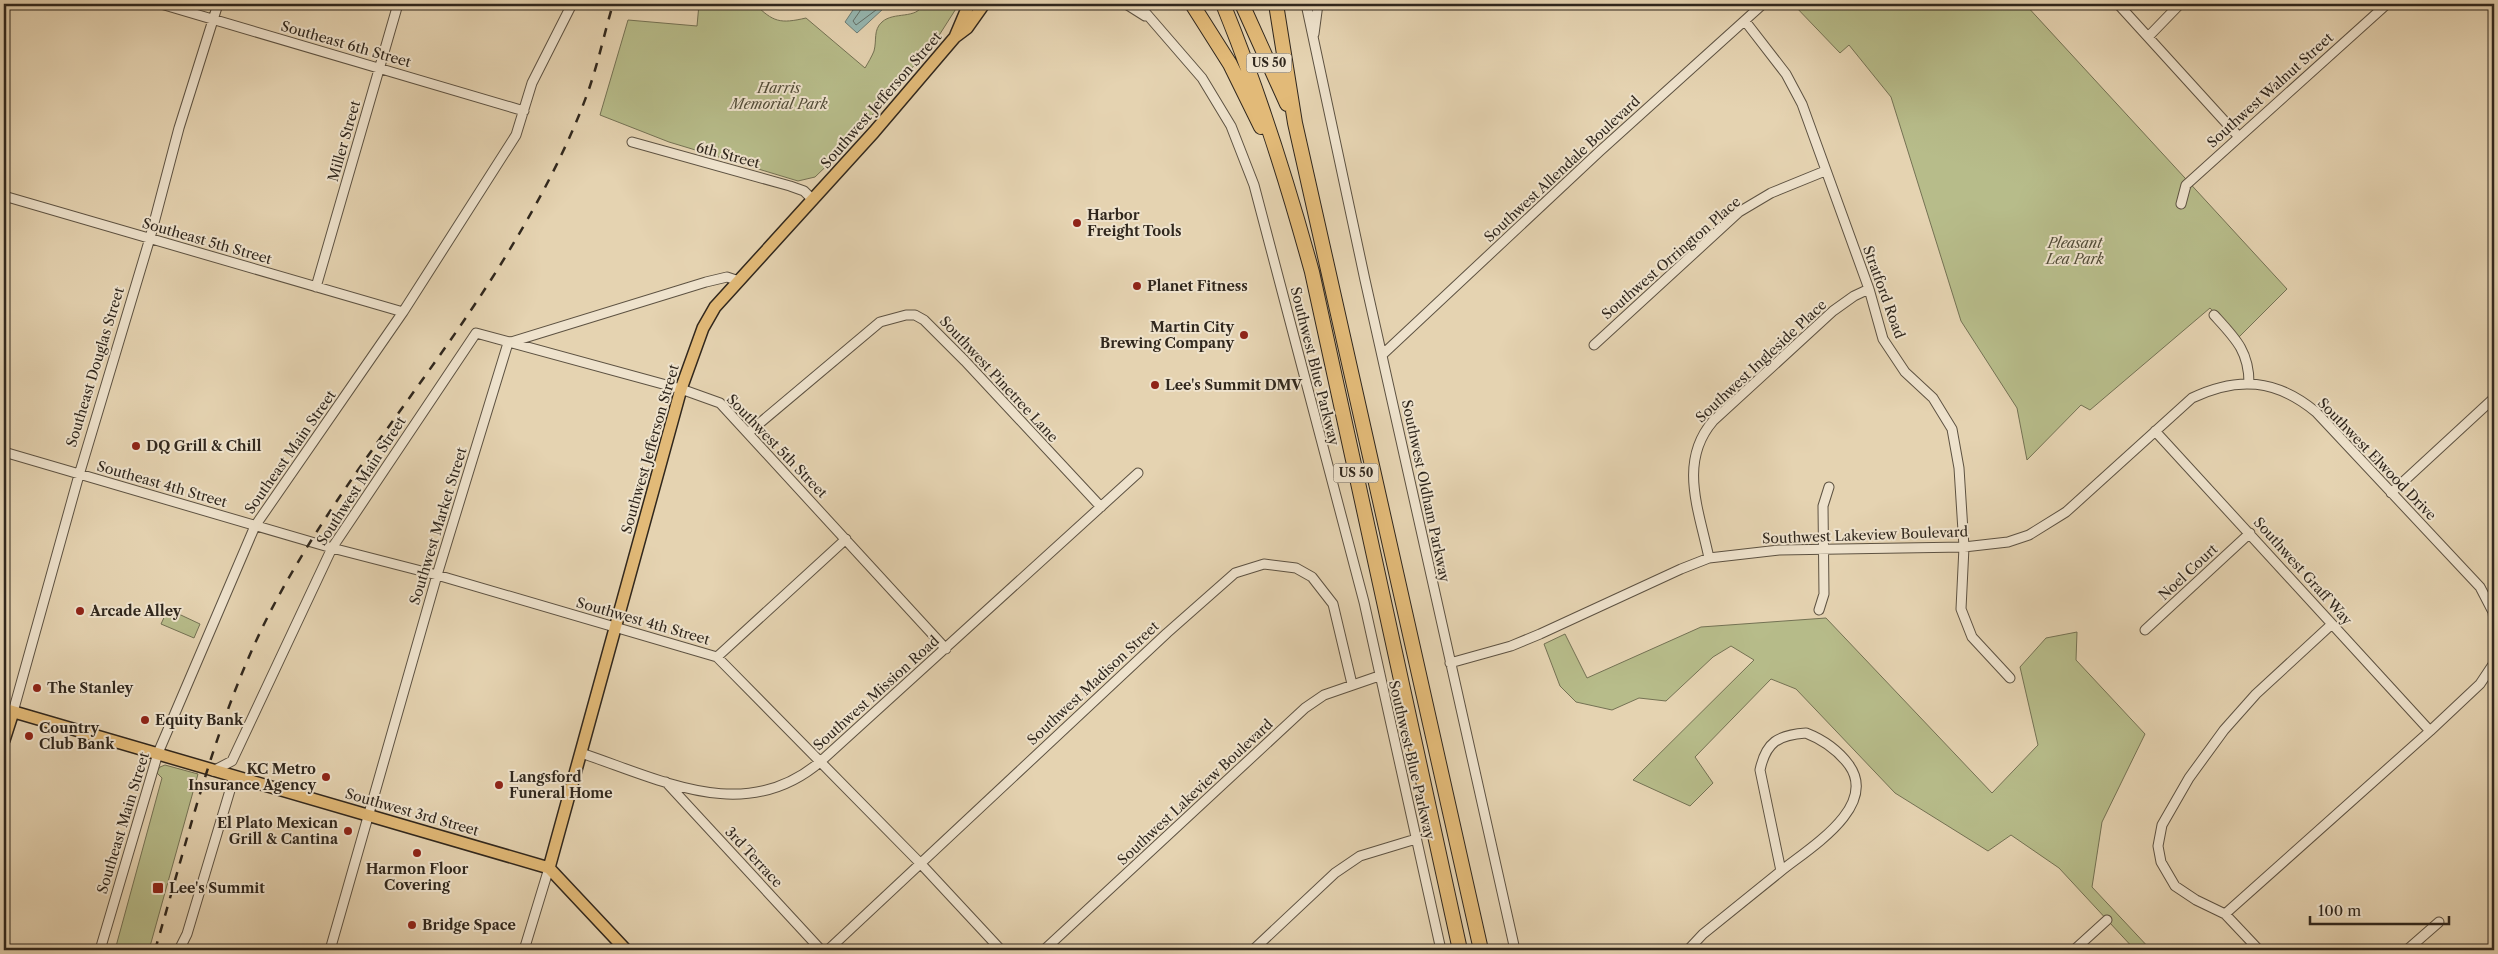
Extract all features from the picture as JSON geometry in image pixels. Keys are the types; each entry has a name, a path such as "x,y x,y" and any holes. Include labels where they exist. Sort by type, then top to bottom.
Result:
{"highway":[{"path":"1192,4 1230,64 1286,177"},
{"name":"US 50","path":"1223,4 1249,67 1286,177 1312,272 1460,950"},
{"name":"US 50","path":"1242,4 1295,123 1481,950"},
{"path":"1276,4 1295,123"}],"main road":[{"name":"Southwest Jefferson Street","path":"955,37 969,4"},
{"name":"Southwest Jefferson Street","path":"548,868 682,389 703,328 715,307 813,200 955,37 976,18 984,4"},
{"name":"Southeast Douglas Street","path":"4,740 8,710"},
{"name":"Southwest 3rd Street","path":"8,710 548,868 626,950"}],"street":[{"name":"Southeast 6th Street","path":"160,4 524,110"},
{"name":"Southeast Douglas Street","path":"8,710 150,238 179,128 218,4"},
{"name":"Miller Street","path":"316,287 398,4"},
{"name":"Southeast Main Street","path":"100,950 158,753 255,526 403,312 516,135 532,83 572,4"},
{"name":"Southwest Blue Parkway","path":"1126,4 1152,20"},
{"name":"Southwest Blue Parkway","path":"1138,4 1202,78 1219,104 1231,126 1254,185 1364,602 1441,950"},
{"name":"Southwest Oldham Parkway","path":"1306,4 1382,356 1515,950"},
{"name":"Southwest Oldham Parkway","path":"1314,36 1318,4"},
{"name":"Southwest Allendale Boulevard","path":"1382,356 1600,151 1763,4"},
{"path":"2118,4 2239,137"},
{"path":"2148,37 2180,4"},
{"name":"Southwest Walnut Street","path":"2181,204 2186,185 2388,4"},
{"name":"Stratford Road","path":"1745,21 1786,74 1810,126 1869,289 1884,339 1905,372 1933,398 1952,429 1959,468 1964,547 1961,609 1972,637 2010,678"},
{"name":"6th Street","path":"632,142 790,186 804,191 813,200"},
{"name":"Southwest Orrington Place","path":"1594,345 1738,212 1771,193 1825,171"},
{"name":"Southeast 5th Street","path":"4,196 403,312"},
{"path":"508,343 706,282 727,277 739,280"},
{"name":"Southwest Ingleside Place","path":"1709,558 1692,478 1694,456 1700,438 1713,421 1833,311 1854,296 1869,289"},
{"name":"Southwest Pinetree Lane","path":"748,433 880,322 894,316 915,315 929,324 965,361 1101,507"},
{"path":"2214,316 2238,343 2249,368 2249,384"},
{"name":"Southwest 5th Street","path":"476,333 682,389 720,403 946,649"},
{"name":"Southwest Main Street","path":"232,761 332,548 476,333"},
{"name":"Southwest Market Street","path":"330,950 437,575 508,343"},
{"name":"Southwest Lakeview Boulevard","path":"1450,663 1511,646 1681,568 1709,558 1779,550 1964,547 2008,542 2029,535 2066,512 2192,398 2213,388 2249,384"},
{"name":"Southwest Elwood Drive","path":"2249,384 2271,387 2303,401 2316,412 2480,587 2493,612 2494,621"},
{"path":"2391,494 2494,398"},
{"name":"Southwest Graff Way","path":"2155,431 2430,730"},
{"name":"Southeast 4th Street","path":"4,452 312,542"},
{"name":"Southwest Mission Road","path":"581,753 666,782 714,794 752,795 789,784 806,774 821,761 1138,473"},
{"path":"1819,610 1824,594 1822,506 1829,487"},
{"name":"Noel Court","path":"2145,630 2250,533"},
{"path":"717,657 846,539"},
{"name":"Southwest 4th Street","path":"312,542 437,575 717,657 921,864 1001,950"},
{"name":"Southwest Madison Street","path":"828,950 1167,632 1219,586 1242,570 1264,564 1281,565 1296,568 1312,577 1333,604 1352,684"},
{"path":"2259,950 2224,914 2196,900 2175,886 2161,862 2158,846 2162,825 2189,778 2224,730 2256,694 2332,624"},
{"path":"2224,914 2480,684 2494,663"},
{"name":"Southwest Lakeview Boulevard","path":"1044,950 1305,708 1324,695 1379,676"},
{"path":"1691,949 1748,897 1781,871 1842,820 1852,806 1856,783 1854,772 1830,744 1806,733 1782,736 1771,745 1763,756 1760,770 1781,871"},
{"path":"179,950 187,934 240,779 232,761 213,771"},
{"name":"3rd Terrace","path":"666,782 821,950"},
{"path":"1253,950 1335,873 1360,856 1416,840"},
{"name":"Southwest Jefferson Street","path":"524,950 548,868"},
{"path":"2074,950 2107,920"},
{"path":"2407,950 2439,922"}],"green space":[{"name":"Harris Memorial Park","path":"699,4 755,4 767,15 778,20 790,21 806,18 865,68 874,51 877,28 882,22 893,17 916,12 923,4 959,4 938,37 842,151 815,177 798,181 669,142 600,115 628,20 697,26"},
{"name":"Pleasant Lea Park","path":"1793,4 2025,4 2287,289 2238,338 2210,308 2090,410 2081,405 2027,460 2017,408 1961,321 1891,97 1849,45 1840,53"},
{"path":"168,609 200,624 194,638 161,624"},
{"path":"1826,618 1992,793 2038,745 2020,667 2046,638 2077,632 2076,660 2145,734 2102,822 2092,887 2151,950 2135,950 2059,868 2011,835 1988,851 1895,793 1796,689 1771,679 1695,757 1713,783 1690,806 1633,780 1754,660 1731,646 1713,657 1666,701 1639,698 1612,710 1576,702 1560,686 1544,644 1565,634 1587,678 1701,627"},
{"path":"165,765 198,774 149,950 115,950 162,778 156,772"}],"water":[{"path":"857,4 905,4 883,9 857,33 845,22"}],"railway":[{"path":"155,950 207,771 238,683 256,641 304,552 364,462 488,285 537,203 566,145 583,105 613,4"}],"place":[{"name":"Harbor Freight Tools","path":"1077,223"},
{"name":"Planet Fitness","path":"1137,286"},
{"name":"Martin City Brewing Company","path":"1244,335"},
{"name":"Lee's Summit DMV","path":"1155,385"},
{"name":"DQ Grill & Chill","path":"136,446"},
{"name":"Arcade Alley","path":"80,611"},
{"name":"The Stanley","path":"37,688"},
{"name":"Equity Bank","path":"145,720"},
{"name":"Country Club Bank","path":"29,736"},
{"name":"KC Metro Insurance Agency","path":"326,777"},
{"name":"Langsford Funeral Home","path":"499,785"},
{"name":"El Plato Mexican Grill & Cantina","path":"348,831"},
{"name":"Harmon Floor Covering","path":"417,853"},
{"name":"Lee's Summit","path":"158,888"},
{"name":"Bridge Space","path":"412,925"}]}
